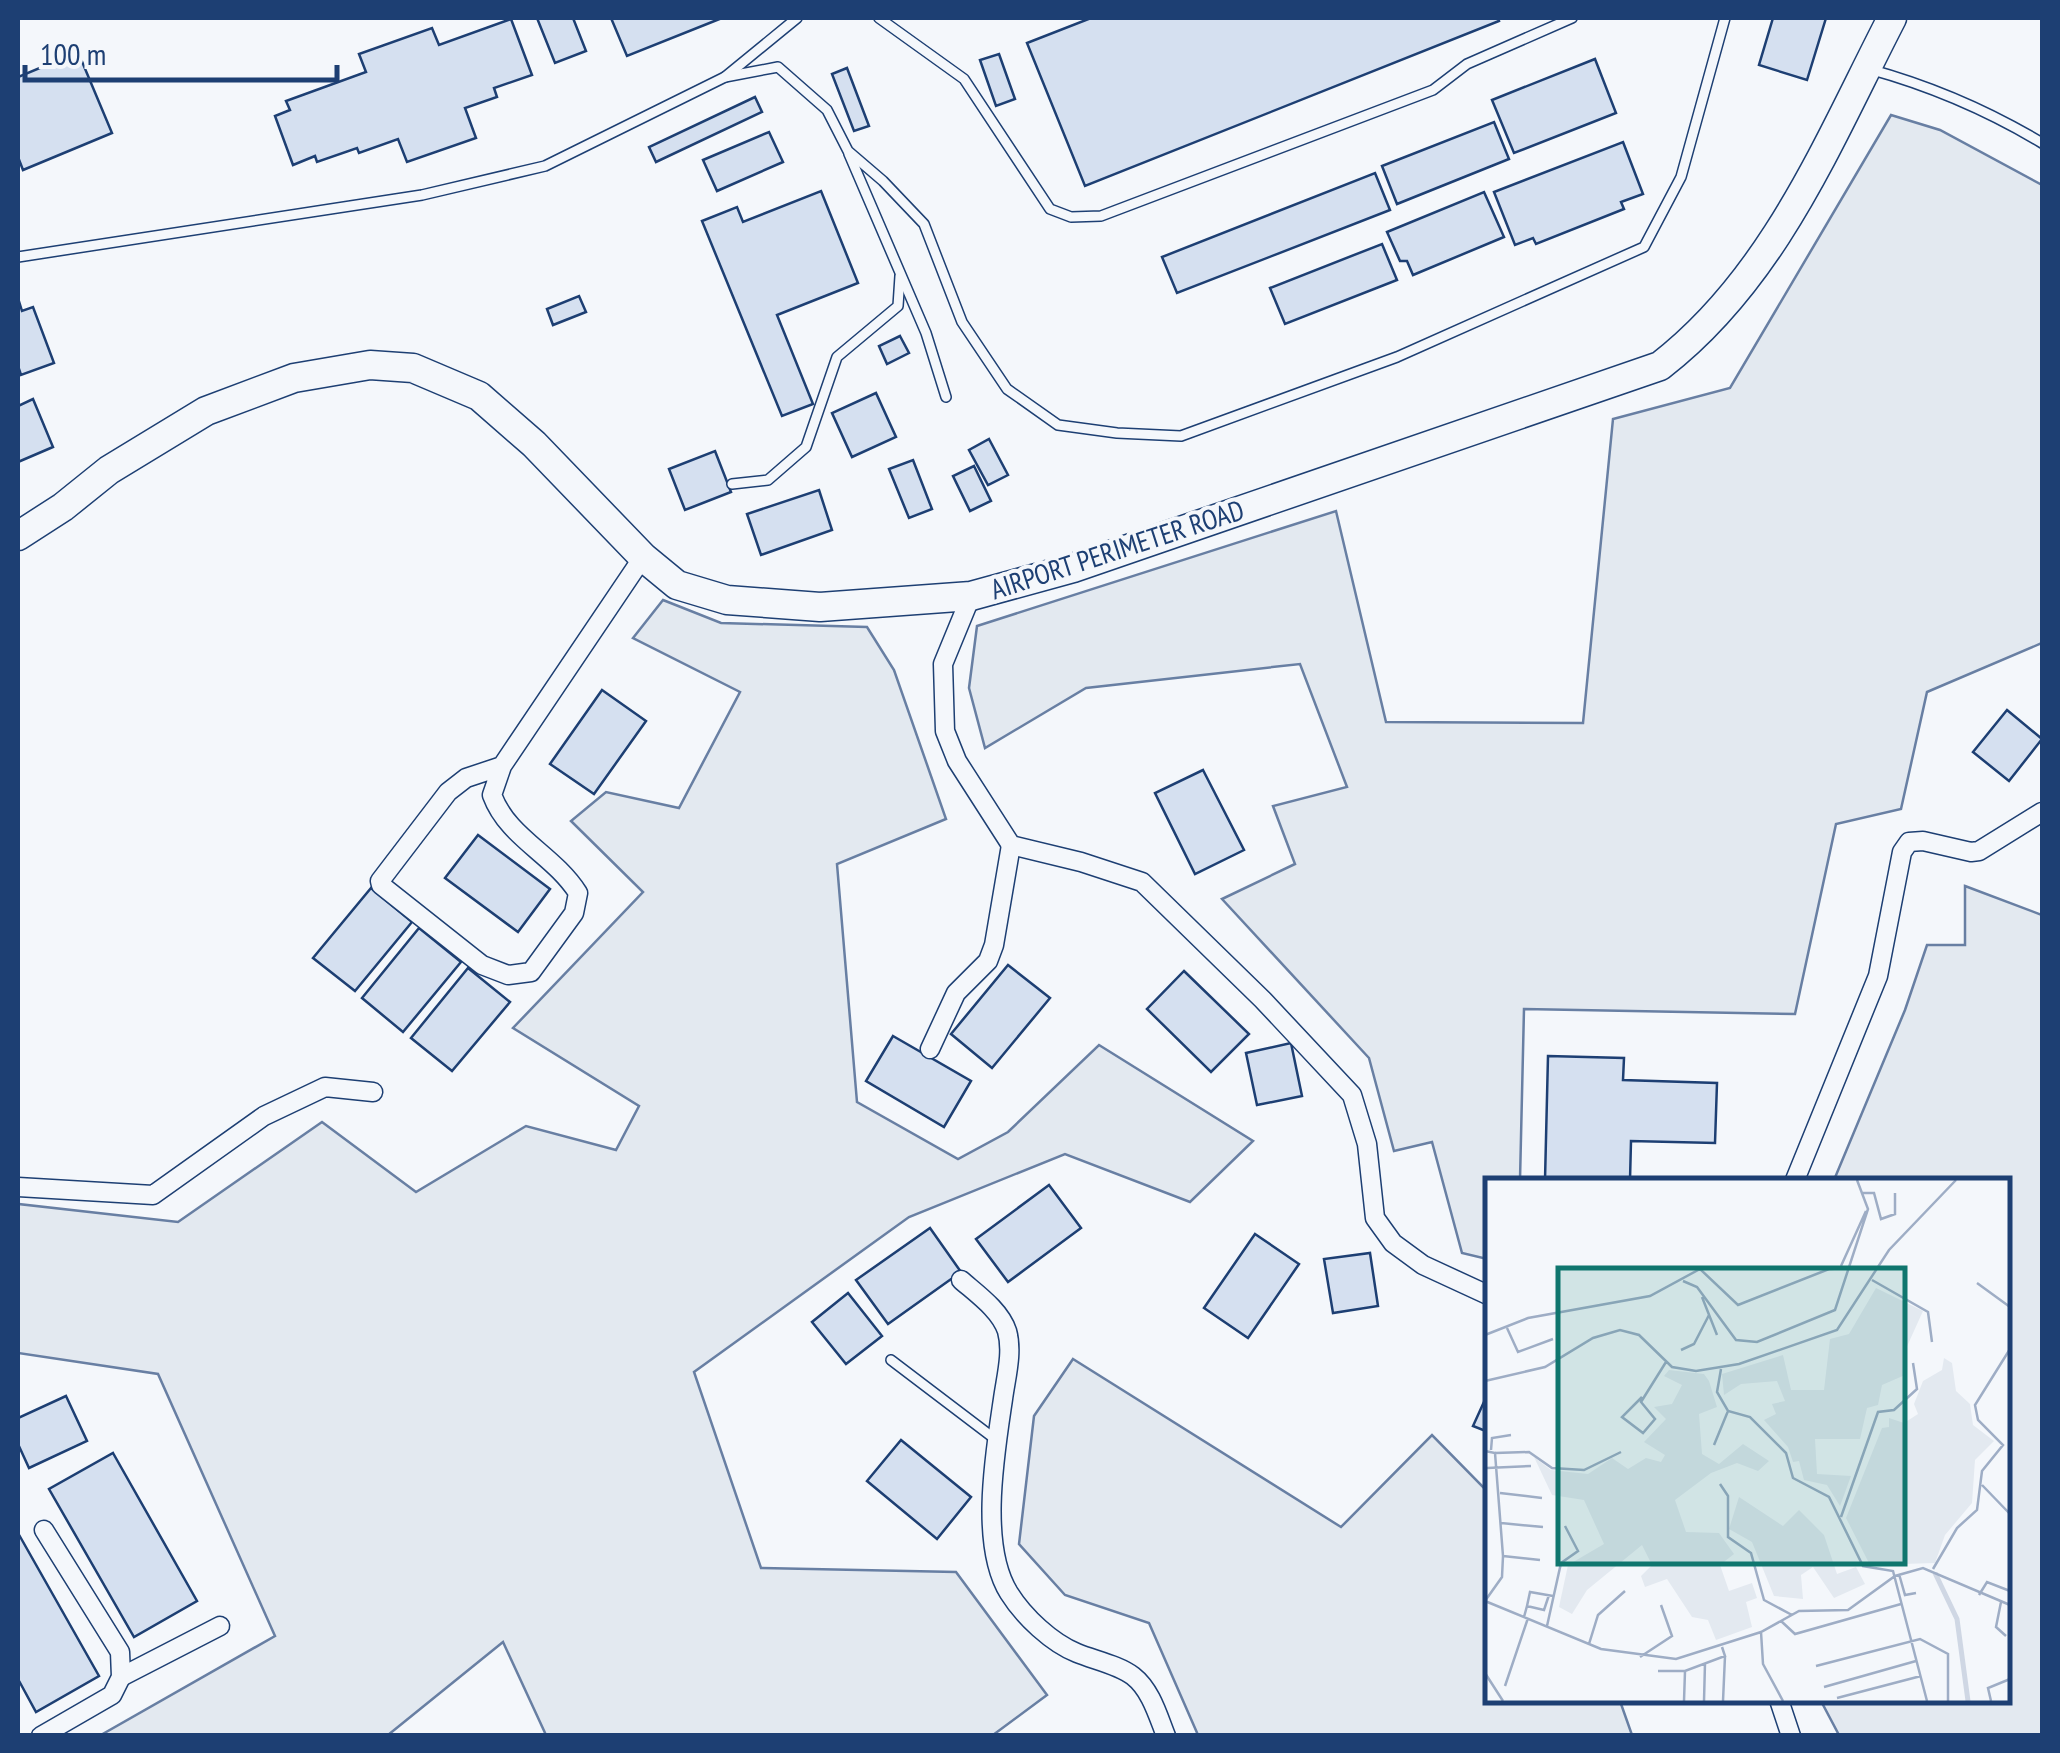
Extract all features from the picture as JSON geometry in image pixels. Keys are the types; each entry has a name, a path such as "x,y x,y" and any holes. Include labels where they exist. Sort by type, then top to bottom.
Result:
{"street":[{"name":"AIRPORT PERIMETER ROAD","path":"18,536 110,470 206,411 294,378 370,365 412,368 480,396 534,444 643,557 677,585 727,600 820,607 971,596 1073,568 1660,366 1711,322 1777,238 1892,18"},
{"path":"502,766 466,778 448,792 380,881 482,964 508,974 531,972 574,913 578,892 567,876 500,817 492,795 502,766 643,557"},
{"path":"930,1049 956,993 988,961 1011,845 956,761 945,731 943,664 971,596"},
{"path":"1796,1178 1878,976 1902,852 1910,842 1922,841 1980,851 2042,812"},
{"path":"1011,845 1142,882 1263,1000 1352,1095 1367,1144 1375,1218 1394,1242 1423,1265 1485,1293"},
{"path":"18,1187 153,1195 264,1116 325,1087 373,1092"},
{"path":"962,1280 1006,1328 1010,1352 997,1440 994,1546 1008,1592 1034,1623 1071,1651 1132,1675 1146,1690 1166,1736"},
{"path":"41,1736 112,1695 121,1678 120,1652 44,1530"},
{"path":"121,1678 220,1626"},
{"path":"1779,1703 1791,1736"}],"lane":[{"path":"18,257 422,195 544,166 725,77 798,18"},
{"path":"879,18 964,80 1050,208 1071,217 1101,216 1433,90 1467,64 1572,18"},
{"path":"848,152 884,181 924,224 962,322 1007,389 1058,425 1181,436 1396,358 1644,246 1681,177 1725,18"},
{"path":"725,77 778,67 826,110 926,333 946,398"},
{"path":"1866,68 1923,84 2042,143"},
{"path":"732,484 768,480 806,447 836,358 898,306 900,276"},
{"path":"891,1360 997,1440"}],"shaded area":[{"path":"1891,115 1940,130 2042,185 2042,643 1927,692 1901,809 1836,824 1795,1014 1524,1009 1520,1178 1485,1178 1485,1259 1462,1253 1432,1142 1394,1151 1369,1058 1222,899 1295,864 1273,806 1347,787 1300,664 1086,688 985,748 969,688 977,626 1336,511 1386,722 1583,723 1613,419 1730,388"},
{"path":"663,600 721,623 867,627 894,670 946,819 837,864 857,1102 958,1159 1008,1132 1099,1045 1253,1141 1190,1202 1065,1154 909,1217 694,1372 761,1568 956,1572 1047,1695 993,1735 546,1735 503,1642 388,1735 101,1735 275,1636 158,1374 18,1353 18,1204 178,1222 322,1122 416,1192 526,1126 616,1150 639,1106 513,1028 643,892 571,821 606,792 679,808 740,692 633,638"},
{"path":"1965,886 2042,915 2042,1735 1839,1735 1822,1703 2010,1703 2010,1178 1835,1178 1905,1010 1927,945 1965,945"},
{"path":"1073,1359 1341,1527 1432,1435 1485,1489 1485,1703 1621,1703 1632,1735 1198,1735 1149,1623 1065,1595 1019,1544 1034,1416"}],"building":[{"path":"537,18 573,18 586,51 555,63"},
{"path":"611,18 722,18 627,56"},
{"path":"1091,18 1499,21 1085,186 1027,43"},
{"path":"1773,18 1826,18 1807,80 1759,65"},
{"path":"511,19 532,75 494,88 497,97 465,108 476,138 407,162 398,139 359,153 357,148 317,162 315,156 293,165 275,116 290,110 286,101 366,72 359,54 432,28 439,45"},
{"path":"78,52 112,133 23,170 18,157 18,77"},
{"path":"999,54 1015,99 996,106 980,60"},
{"path":"1595,59 1616,113 1514,153 1492,100"},
{"path":"847,68 869,126 854,131 832,74"},
{"path":"755,97 762,112 656,162 649,147"},
{"path":"1494,122 1509,159 1397,204 1382,166"},
{"path":"769,132 783,162 717,191 703,160"},
{"path":"1623,142 1643,194 1621,202 1624,209 1536,244 1533,238 1515,245 1494,192"},
{"path":"1375,173 1390,210 1177,293 1162,257"},
{"path":"821,191 858,283 777,315 813,404 782,416 702,221 737,207 743,222"},
{"path":"1484,192 1504,237 1413,275 1407,261 1400,261 1387,232"},
{"path":"1382,244 1397,280 1285,324 1270,288"},
{"path":"579,296 586,312 553,325 547,309"},
{"path":"18,298 22,311 33,307 54,363 21,375 18,366"},
{"path":"900,336 909,353 887,364 879,346"},
{"path":"876,393 896,437 852,457 832,413"},
{"path":"33,399 53,447 18,462 18,406"},
{"path":"989,439 1008,475 988,485 969,450"},
{"path":"715,451 731,492 685,510 669,469"},
{"path":"913,460 932,509 909,518 889,469"},
{"path":"974,466 991,501 970,511 953,476"},
{"path":"819,490 832,530 761,555 747,514"},
{"path":"602,690 646,721 594,794 550,764"},
{"path":"2007,710 2042,739 2009,781 1973,752"},
{"path":"1203,770 1244,850 1195,874 1155,793"},
{"path":"478,835 550,889 518,932 445,878"},
{"path":"371,888 412,922 355,991 313,958"},
{"path":"419,928 461,962 403,1032 362,998"},
{"path":"1008,965 1050,998 992,1068 951,1034"},
{"path":"468,968 510,1002 452,1071 411,1038"},
{"path":"1184,971 1249,1034 1211,1072 1147,1009"},
{"path":"893,1036 971,1081 944,1127 866,1081"},
{"path":"1291,1043 1302,1096 1257,1105 1246,1053"},
{"path":"1548,1056 1624,1058 1623,1080 1717,1083 1715,1143 1631,1141 1630,1178 1545,1178"},
{"path":"1049,1185 1081,1228 1008,1282 976,1239"},
{"path":"930,1228 961,1272 888,1324 856,1280"},
{"path":"1255,1234 1299,1264 1248,1338 1204,1308"},
{"path":"1370,1253 1378,1306 1333,1313 1324,1259"},
{"path":"848,1293 882,1336 846,1364 812,1322"},
{"path":"66,1396 87,1441 29,1468 18,1444 18,1418"},
{"path":"1485,1400 1485,1431 1473,1426"},
{"path":"901,1440 971,1497 937,1539 867,1481"},
{"path":"113,1453 197,1601 134,1637 49,1489"},
{"path":"18,1533 99,1676 36,1712 18,1679"}]}
